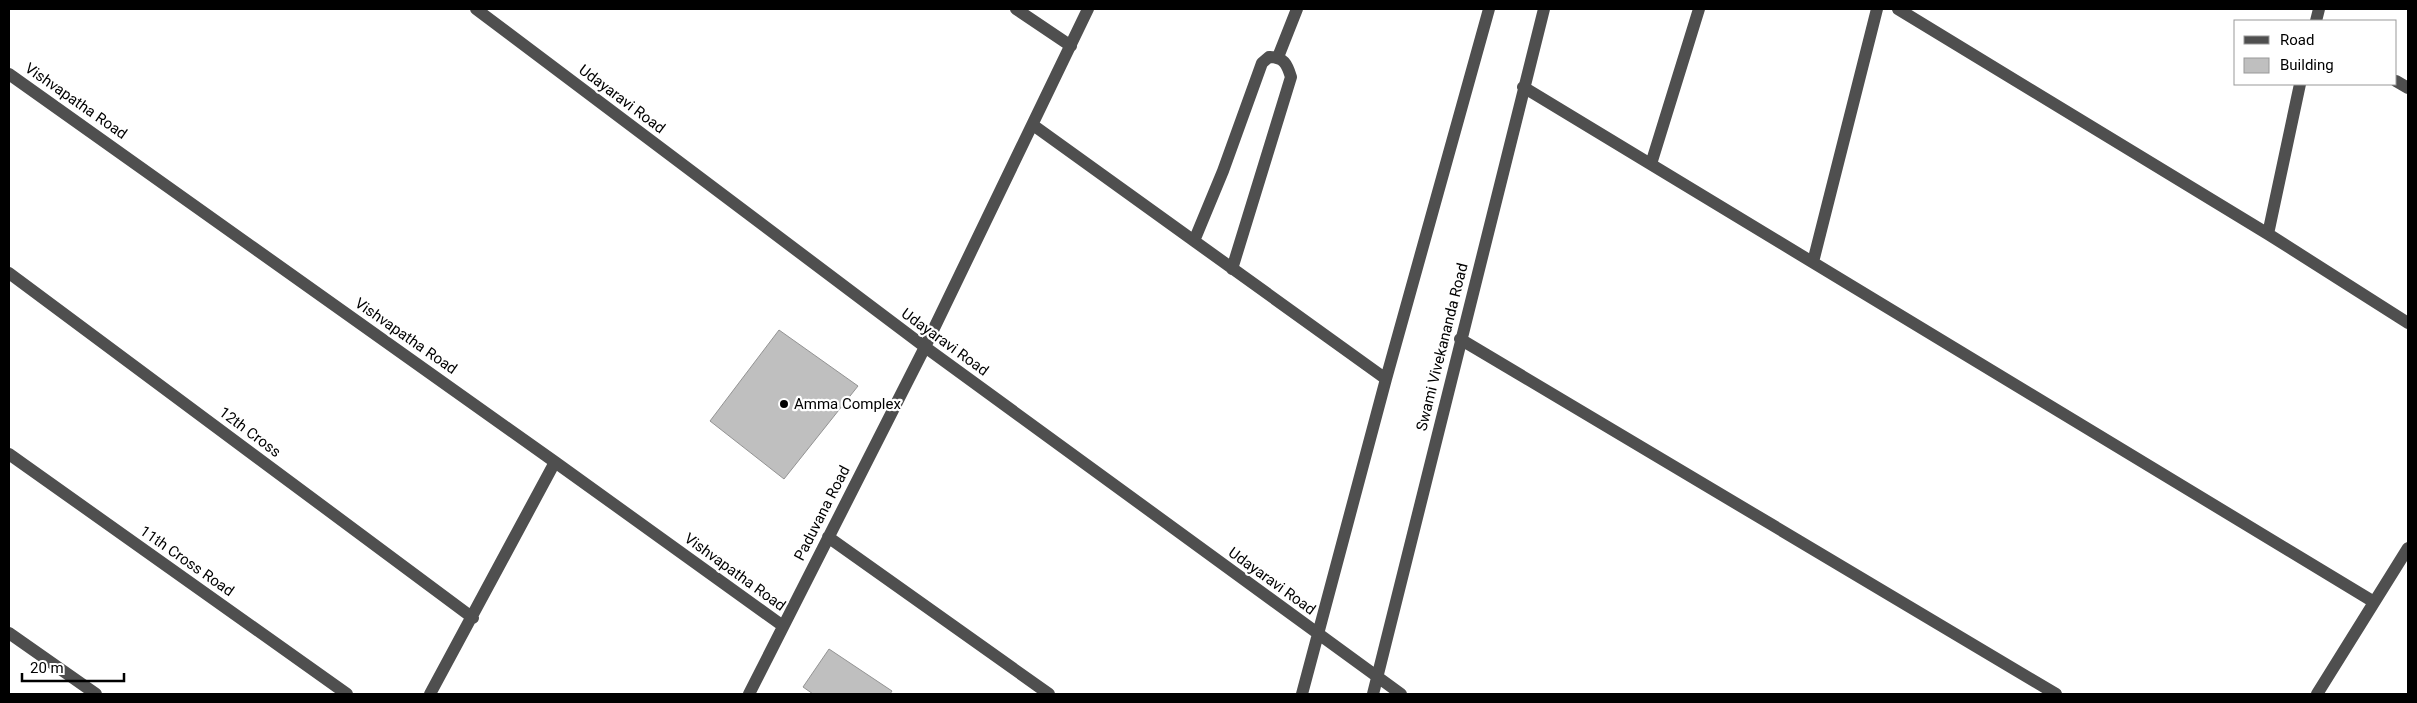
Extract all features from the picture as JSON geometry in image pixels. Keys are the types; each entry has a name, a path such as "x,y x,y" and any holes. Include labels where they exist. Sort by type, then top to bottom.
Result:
{"street":[{"name":"Udayaravi Road","path":"476,9 925,347 1401,694"},
{"path":"1016,9 1071,46"},
{"name":"Paduvana Road","path":"748,694 925,347 1088,9"},
{"path":"1278,57 1297,9"},
{"path":"1302,694 1386,379 1489,9"},
{"name":"Swami Vivekananda Road","path":"1373,694 1460,339 1544,9"},
{"path":"1650,164 1699,9"},
{"path":"1813,262 1877,9"},
{"path":"1898,9 2268,234 2408,323"},
{"path":"1194,242 1223,171 1262,63 1269,57 1278,57 1287,64 1291,77 1232,269"},
{"name":"Vishvapatha Road","path":"9,74 556,462 783,626"},
{"path":"2397,82 2408,88"},
{"path":"2268,234 2300,85"},
{"path":"1523,87 2374,602"},
{"path":"1033,125 1386,379"},
{"name":"12th Cross","path":"9,273 473,618"},
{"path":"1460,339 2056,694"},
{"name":"11th Cross Road","path":"9,454 347,694"},
{"path":"430,694 473,618 556,462"},
{"path":"828,537 1049,694"},
{"path":"2317,694 2408,548"},
{"path":"9,633 96,694"}],"building":[{"name":"Amma Complex","path":"779,330 858,386 784,479 710,421"},
{"path":"829,649 892,691 890,694 813,694 803,687"}],"place":[{"name":"Amma Complex","path":"784,404"}]}
